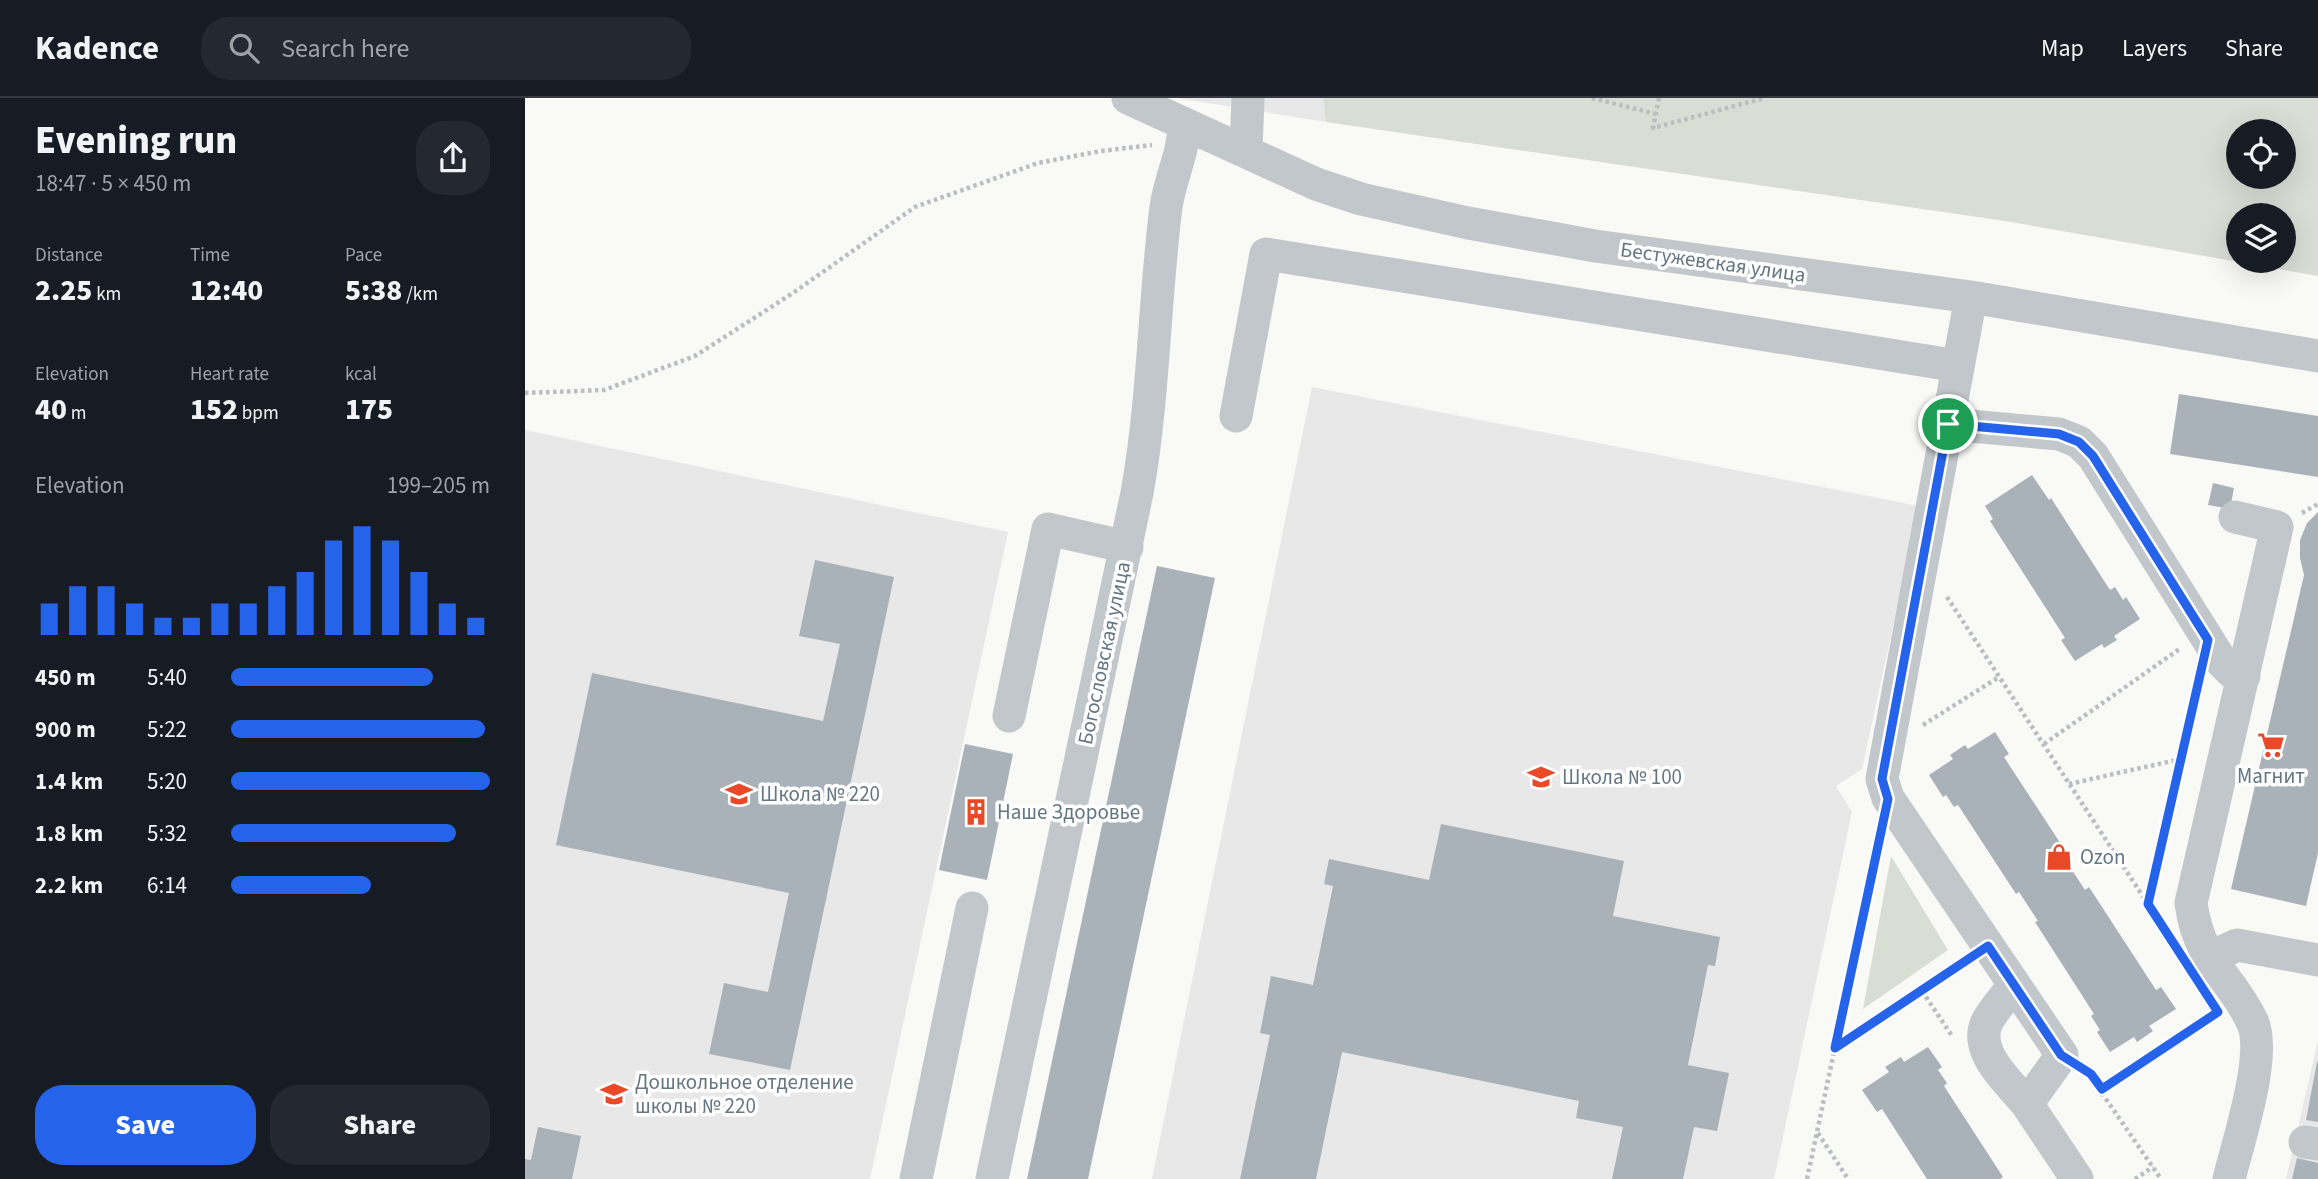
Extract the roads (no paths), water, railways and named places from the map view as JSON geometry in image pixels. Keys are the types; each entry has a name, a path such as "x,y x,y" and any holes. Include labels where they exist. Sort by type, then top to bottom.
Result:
{"street":[{"name":"Бестужевская улица","path":"1128,98 1184,133 1246,151 1316,184 1361,199 1468,223 1595,246 1972,297 2318,356"},
{"path":"1246,151 1248,98"},
{"name":"Богословская улица","path":"992,1179 1127,547 1147,440 1166,204 1184,133"},
{"path":"1236,416 1266,254 1958,366"},
{"path":"1972,297 1882,779 1888,799 2061,1055 2027,1104"},
{"path":"1948,424 2059,434 2079,442 2093,456 2206,636 2232,672 2244,676"},
{"path":"2229,1179 2258,1054 2253,1022 2209,958 2195,932 2191,903 2277,527 2235,517"},
{"path":"1009,716 1048,529 1127,547"},
{"path":"916,1179 972,908"},
{"path":"2209,958 2237,945 2318,960"},
{"path":"2014,985 1986,1023 1984,1046 1994,1065 2027,1104 2077,1179"}],"place":[{"name":"Магнит","path":"2271,745"},
{"name":"Школа № 100","path":"1541,777"},
{"name":"Школа № 220","path":"739,794"},
{"name":"Наше Здоровье","path":"976,812"},
{"name":"Ozon","path":"2059,857"},
{"name":"Дошкольное отделение школы № 220","path":"614,1094"}]}
